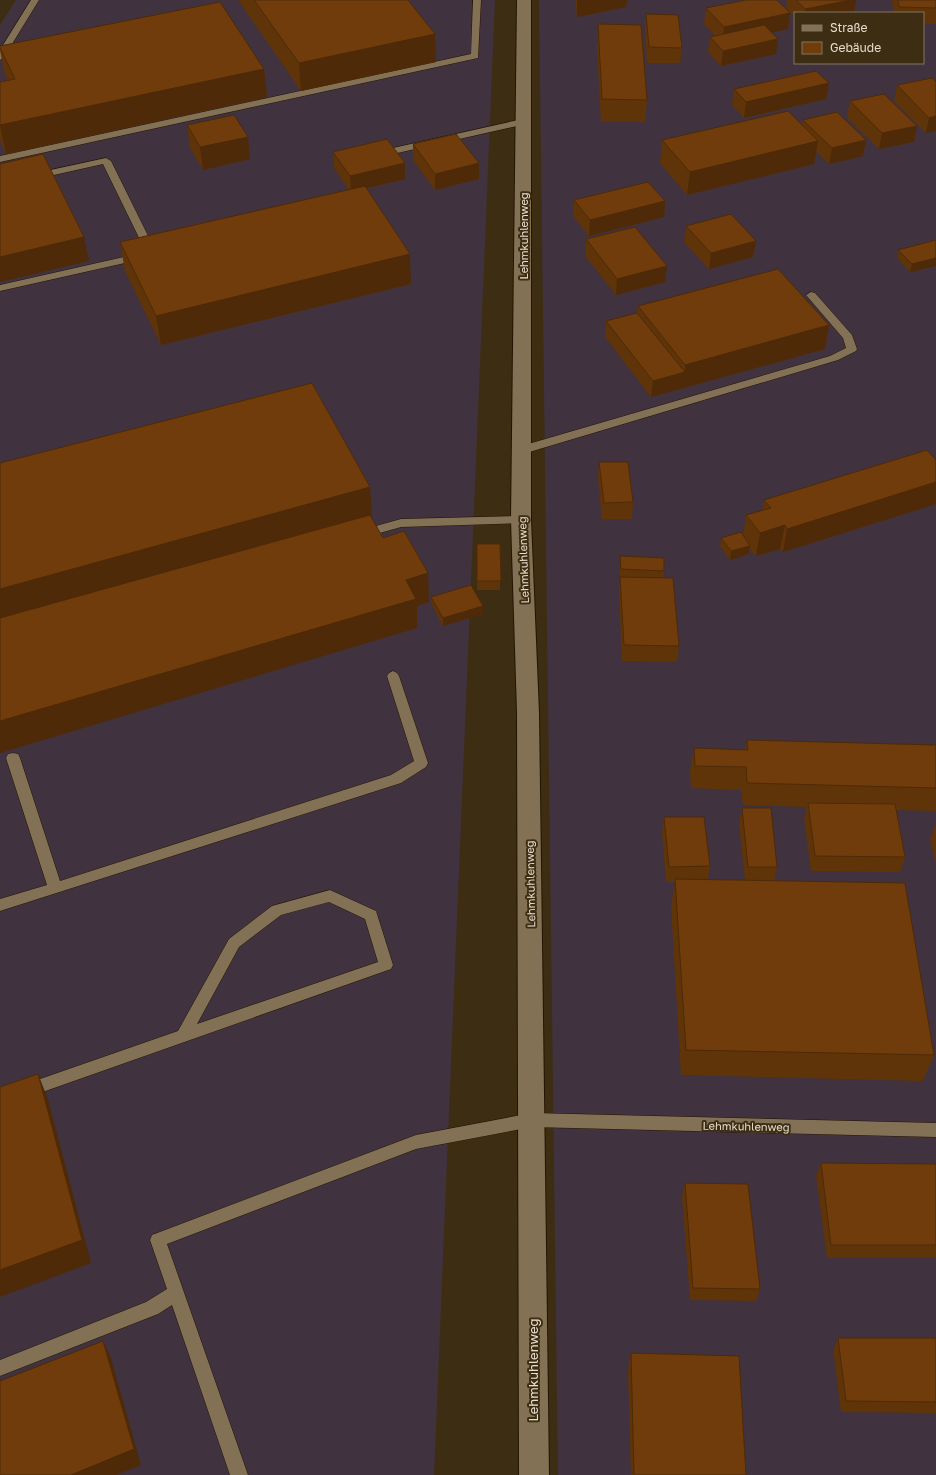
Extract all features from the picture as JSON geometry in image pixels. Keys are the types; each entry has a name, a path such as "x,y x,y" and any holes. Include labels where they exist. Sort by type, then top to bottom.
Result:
{"street":[{"name":"Lehmkuhlenweg","path":"524,0 521,520 528,714 534,1475"}],"lane":[{"path":"0,58 35,0"},
{"path":"0,159 475,56 477,0"},
{"path":"393,151 523,122"},
{"path":"0,184 106,161 152,254 0,288"},
{"path":"522,450 834,358 852,349 848,337 811,295"},
{"path":"348,538 401,523 521,520"},
{"path":"0,905 396,779 421,763 392,676"},
{"path":"13,758 55,888"},
{"path":"0,1100 386,965 371,915 330,896 277,910 234,943 184,1035"},
{"path":"239,1475 158,1240 416,1142 532,1120"},
{"name":"Lehmkuhlenweg","path":"532,1120 936,1130"},
{"path":"0,1368 152,1308 176,1293"}],"shaded area":[{"path":"16,0 495,0 434,1475 0,1475 0,25"},
{"path":"539,0 936,0 936,1475 558,1475"}],"building":[{"path":"254,0 408,0 435,34 299,63"},
{"path":"746,0 777,0 790,13 724,27 706,8"},
{"path":"796,0 851,0 805,9"},
{"path":"898,0 936,0 936,8 899,7"},
{"path":"220,2 264,69 0,125 0,82 15,79 0,46"},
{"path":"646,14 678,15 682,48 649,47"},
{"path":"598,24 641,25 647,100 602,99"},
{"path":"764,25 778,39 723,51 710,37"},
{"path":"816,71 829,83 746,102 734,89"},
{"path":"932,78 936,82 936,116 929,118 897,85"},
{"path":"884,94 917,126 882,133 850,101"},
{"path":"788,111 818,141 690,172 662,140"},
{"path":"837,112 866,140 832,148 803,120"},
{"path":"234,115 248,137 200,147 187,125"},
{"path":"456,134 479,163 435,174 413,144"},
{"path":"387,139 405,163 350,176 333,152"},
{"path":"43,154 84,237 0,257 0,164"},
{"path":"648,182 665,201 590,220 574,200"},
{"path":"365,186 410,254 156,316 120,242"},
{"path":"731,214 756,241 711,253 686,226"},
{"path":"635,227 667,266 617,279 586,239"},
{"path":"936,240 936,258 912,264 898,250"},
{"path":"778,269 829,325 685,365 638,306"},
{"path":"637,313 685,372 653,381 606,321"},
{"path":"312,383 370,487 0,589 0,463"},
{"path":"927,450 936,460 936,482 787,529 785,525 760,533 746,515 771,508 764,500"},
{"path":"599,462 628,462 633,502 604,503"},
{"path":"370,515 383,538 404,531 428,573 406,580 416,599 0,721 0,618"},
{"path":"741,532 750,546 731,551 721,538"},
{"path":"477,544 500,544 501,581 477,581"},
{"path":"620,556 664,558 664,571 621,569"},
{"path":"620,577 673,578 679,646 624,645"},
{"path":"471,585 483,606 443,618 431,597"},
{"path":"747,740 936,745 936,788 747,783 746,767 695,766 694,748 748,750"},
{"path":"808,803 895,804 905,857 815,856"},
{"path":"742,808 771,808 777,867 748,867"},
{"path":"664,817 704,817 710,866 669,867"},
{"path":"675,879 905,883 934,1055 686,1050"},
{"path":"38,1074 82,1240 0,1270 0,1087"},
{"path":"821,1163 936,1164 936,1245 831,1245"},
{"path":"685,1183 748,1184 760,1289 693,1288"},
{"path":"838,1338 936,1338 936,1402 846,1401"},
{"path":"103,1341 134,1449 71,1475 0,1475 0,1381"},
{"path":"631,1353 739,1356 746,1475 634,1475"}]}
